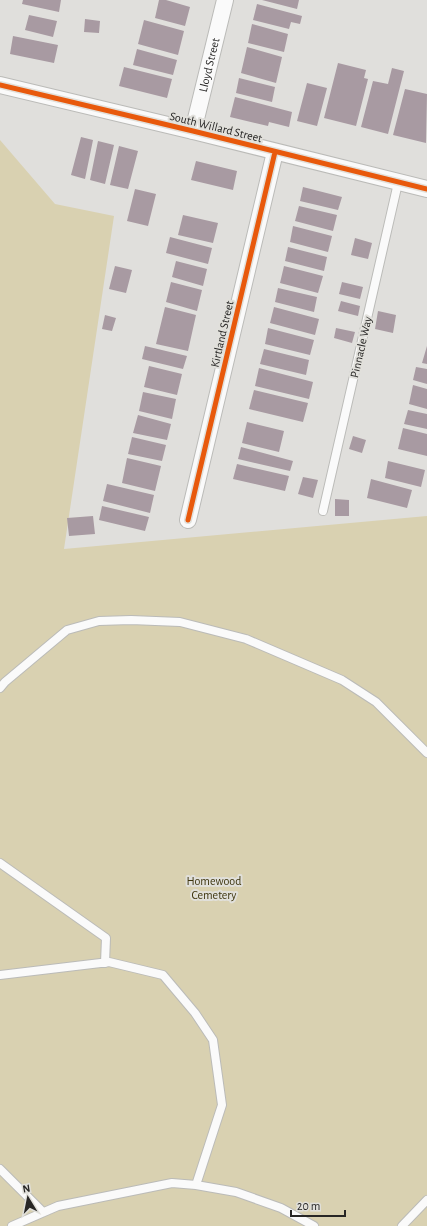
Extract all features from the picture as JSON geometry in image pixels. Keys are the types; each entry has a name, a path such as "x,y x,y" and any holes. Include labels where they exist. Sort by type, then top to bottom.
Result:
{"street":[{"name":"Lloyd Street","path":"193,131 225,0"},
{"name":"South Willard Street","path":"0,85 427,189"},
{"name":"Kirtland Street","path":"188,520 275,152"}],"lane":[{"name":"Pinnacle Way","path":"323,511 398,183"},
{"path":"0,688 4,682 67,630 99,621 131,620 180,622 246,639 342,680 376,702 427,754"},
{"path":"0,864 106,938 105,963"},
{"path":"0,974 109,962 164,974 213,1040 222,1105 196,1185"},
{"path":"0,1169 44,1212"},
{"path":"12,1226 58,1206 96,1197 172,1183 196,1185 236,1192 281,1208 314,1226"},
{"path":"402,1226 427,1200"}],"green space":[{"name":"Homewood Cemetery","path":"0,140 55,204 114,216 64,549 427,516 427,1226 0,1226"}],"building":[{"path":"23,0 61,0 59,12 22,4"},
{"path":"159,0 166,0 190,7 185,26 155,18"},
{"path":"262,0 299,0 297,9"},
{"path":"257,4 302,16 300,24 291,22 289,29 253,20"},
{"path":"29,15 57,21 53,37 25,30"},
{"path":"85,19 100,21 99,33 84,32"},
{"path":"144,20 184,31 178,55 138,44"},
{"path":"252,24 288,34 284,52 248,43"},
{"path":"13,36 58,45 54,63 10,54"},
{"path":"247,47 282,57 276,83 241,73"},
{"path":"137,49 177,60 173,75 133,65"},
{"path":"338,63 366,70 364,78 368,79 356,126 324,118"},
{"path":"124,67 172,79 167,98 119,86"},
{"path":"392,68 404,71 388,134 361,127 373,81 388,84"},
{"path":"239,78 275,87 272,102 236,93"},
{"path":"307,83 327,88 317,126 297,121"},
{"path":"405,89 427,94 426,143 393,135"},
{"path":"235,97 292,112 289,127 269,122 268,126 230,117"},
{"path":"81,137 93,140 85,179 71,175"},
{"path":"98,141 114,145 105,184 90,180"},
{"path":"119,146 138,151 128,189 110,185"},
{"path":"196,161 237,171 233,190 191,180"},
{"path":"303,187 342,197 338,210 300,201"},
{"path":"135,189 156,194 148,226 127,221"},
{"path":"299,206 337,215 333,231 295,221"},
{"path":"183,215 218,223 213,243 178,235"},
{"path":"293,226 332,236 328,252 290,242"},
{"path":"170,237 212,248 208,264 166,253"},
{"path":"355,238 372,243 368,259 351,255"},
{"path":"288,247 327,257 324,271 285,261"},
{"path":"176,261 207,269 203,286 172,277"},
{"path":"115,266 132,270 126,293 109,289"},
{"path":"284,266 323,276 318,293 280,283"},
{"path":"171,282 202,290 197,311 166,302"},
{"path":"342,282 363,287 360,299 339,294"},
{"path":"278,288 317,297 314,312 275,302"},
{"path":"341,301 360,306 358,316 338,311"},
{"path":"165,307 196,315 188,351 156,344"},
{"path":"274,307 319,319 315,335 270,323"},
{"path":"378,311 396,315 393,333 375,329"},
{"path":"105,315 116,318 112,331 102,329"},
{"path":"268,328 314,340 310,355 265,344"},
{"path":"336,328 355,332 352,343 334,338"},
{"path":"145,346 187,356 183,369 142,359"},
{"path":"427,346 427,364 422,363"},
{"path":"264,349 309,360 306,375 260,364"},
{"path":"149,366 182,374 177,395 144,387"},
{"path":"416,367 427,369 427,384 413,380"},
{"path":"259,368 313,382 309,399 255,386"},
{"path":"413,385 427,389 427,409 409,404"},
{"path":"254,390 308,403 303,422 249,409"},
{"path":"143,392 176,399 172,419 139,411"},
{"path":"408,410 427,414 427,429 404,424"},
{"path":"138,415 171,424 167,440 133,433"},
{"path":"247,422 284,431 279,452 242,443"},
{"path":"403,428 427,434 427,456 398,449"},
{"path":"353,436 366,440 362,453 349,449"},
{"path":"132,437 166,445 162,461 128,454"},
{"path":"241,447 293,461 290,471 238,459"},
{"path":"127,458 161,466 155,491 122,483"},
{"path":"388,461 425,470 421,487 385,478"},
{"path":"237,464 289,476 285,491 233,479"},
{"path":"303,477 318,480 313,498 298,494"},
{"path":"371,479 412,490 407,508 367,498"},
{"path":"107,484 154,495 150,513 103,501"},
{"path":"335,499 349,500 349,516 335,516"},
{"path":"102,506 149,517 145,531 99,520"},
{"path":"93,516 95,534 69,536 67,518"}],"cycle path":[{"path":"0,85 427,189"},
{"path":"188,520 275,152"}]}
